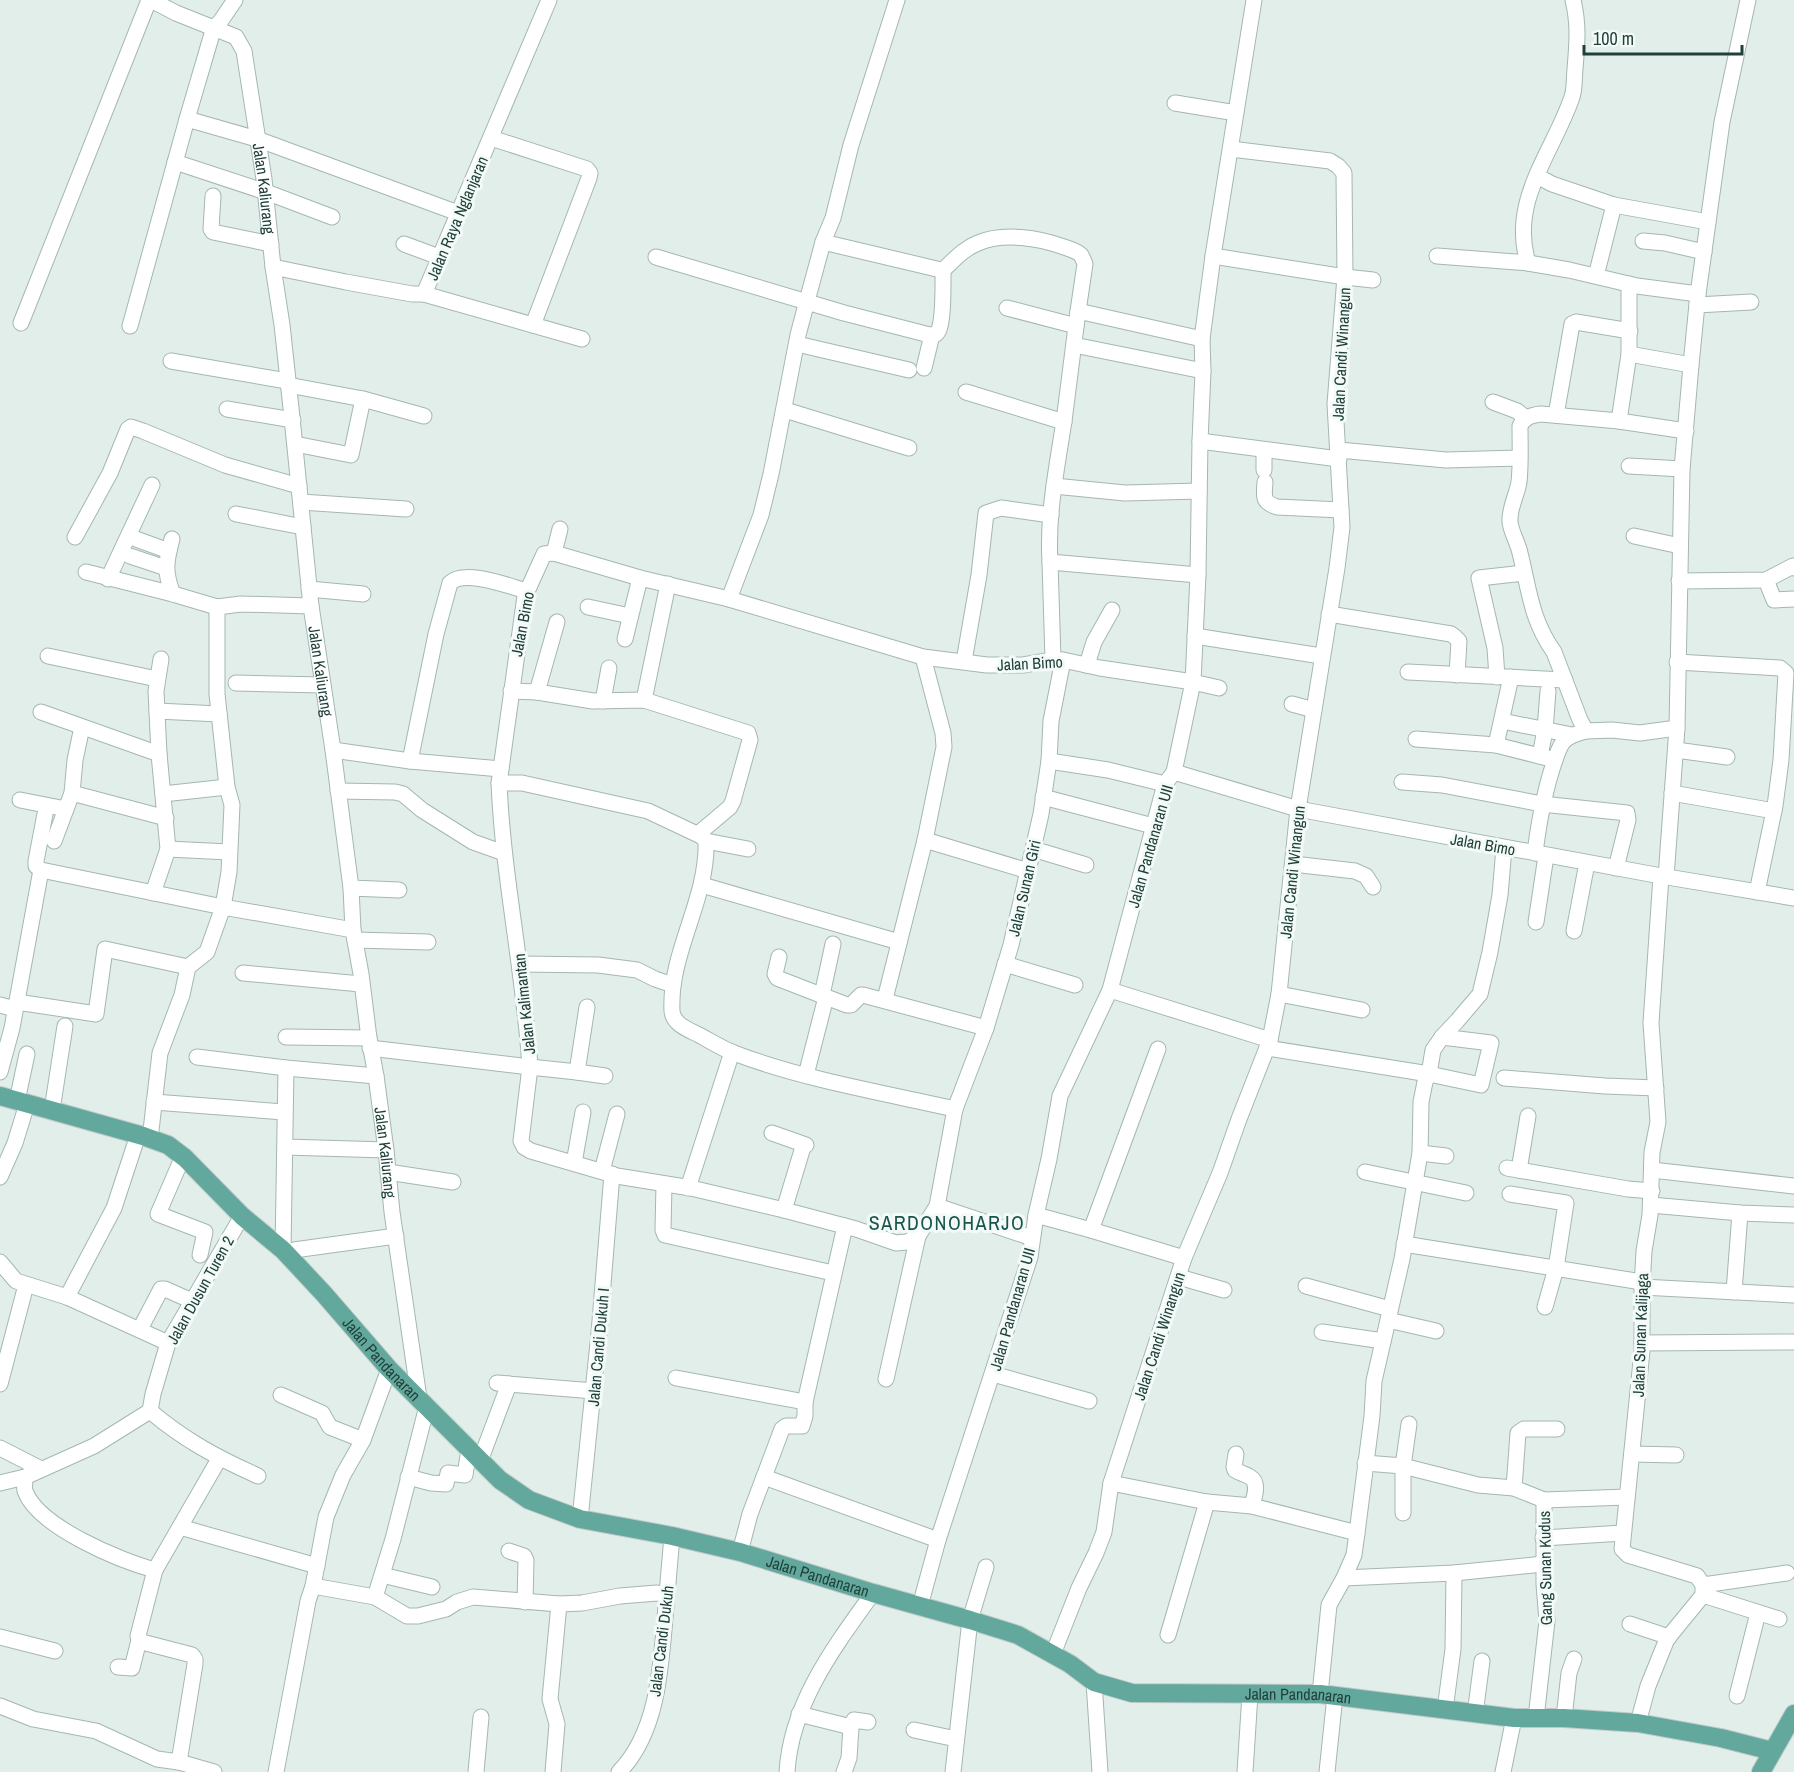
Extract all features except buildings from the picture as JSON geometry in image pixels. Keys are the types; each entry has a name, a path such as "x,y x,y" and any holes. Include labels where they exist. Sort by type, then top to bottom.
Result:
{"main road":[{"name":"Jalan Pandanaran","path":"14,1100 144,1137 168,1145 183,1156 242,1216 288,1250 389,1369 500,1480 529,1500 580,1519 672,1536 740,1552 1018,1635 1070,1664 1094,1682 1132,1693 1328,1695 1514,1719 1564,1718 1638,1723 1721,1738 1772,1751"},
{"path":"1761,1772 1794,1714"}],"street":[{"name":"Jalan Kaliurang","path":"150,0 236,37 244,51 266,192 311,606 333,750 351,888 354,935 369,1043 376,1076 407,1323 423,1402"},
{"path":"21,323 150,0"},
{"path":"130,326 214,27 236,0"},
{"name":"Jalan Raya Nglanjaran","path":"273,267 412,294 424,294 549,0"},
{"path":"729,598 761,515 807,301 823,242 833,218 851,145 897,0"},
{"path":"1169,778 1193,682 1198,575 1202,339 1213,255 1254,0"},
{"path":"1528,263 1523,247 1524,218 1529,194 1540,164 1573,94 1578,33 1573,0"},
{"name":"Jalan Sunan Kalijaga","path":"1623,1533 1642,1339 1642,1284 1651,1198 1652,1152 1658,1122 1651,1023 1676,750 1682,469 1697,300 1722,122 1748,0"},
{"path":"1175,103 1236,113"},
{"path":"187,119 257,139 458,213"},
{"path":"491,138 587,169 590,173 533,325"},
{"name":"Jalan Candi Winangun","path":"1053,1654 1104,1532 1111,1483 1184,1258 1220,1173 1269,1044 1279,994 1298,809 1342,527 1335,404 1345,277 1344,173 1330,161 1231,149"},
{"path":"175,162 332,217"},
{"path":"1537,176 1552,184 1614,205 1708,222"},
{"path":"213,196 210,223 213,232 271,244"},
{"path":"1596,276 1614,205"},
{"name":"Jalan Sunan Giri","path":"937,1206 955,1109 986,1028 1005,964 1041,814 1049,761 1058,660 1049,539 1054,486 1085,264 1082,256 1076,252 1055,244 1027,238 995,238 966,248 942,271"},
{"path":"1643,241 1665,243 1704,252"},
{"path":"656,257 844,313 932,335 937,333 940,329 942,271 823,242"},
{"path":"404,244 439,257"},
{"path":"1213,255 1373,280"},
{"path":"1437,256 1528,263 1596,276 1697,300 1751,302"},
{"path":"1619,421 1629,354 1629,284"},
{"path":"424,294 582,339"},
{"path":"1007,308 1202,339"},
{"path":"1556,415 1572,324 1576,322 1630,331"},
{"path":"797,344 916,369 932,335"},
{"path":"1074,345 1203,371"},
{"path":"1629,354 1691,365"},
{"path":"171,361 363,399 424,416"},
{"path":"966,392 1064,422"},
{"path":"295,444 351,455 363,399"},
{"path":"1493,402 1517,411 1526,418"},
{"path":"227,409 292,420"},
{"path":"785,410 909,448"},
{"path":"1579,733 1580,720 1554,652 1547,642 1528,596 1520,552 1510,522 1519,484 1520,426 1526,418 1532,415 1556,415 1686,431"},
{"path":"75,537 110,473 128,429 131,427 225,465 299,486"},
{"path":"1200,441 1264,450 1339,455 1446,460 1519,458"},
{"path":"1264,450 1266,502 1278,507 1341,510"},
{"path":"1629,466 1682,469"},
{"path":"108,579 152,485"},
{"path":"1054,486 1125,493 1199,491"},
{"path":"301,501 406,509"},
{"path":"964,662 979,575 986,513 1001,508 1051,515"},
{"path":"236,514 303,527"},
{"path":"554,553 560,529"},
{"path":"1634,536 1680,546"},
{"path":"136,539 171,545 166,576 173,594"},
{"name":"Jalan Bimo","path":"500,776 521,618 527,591 544,554 554,553 640,578 729,598 923,657 987,665 1023,665 1058,660 1219,688"},
{"path":"130,556 166,568"},
{"path":"1050,562 1198,575"},
{"path":"1679,581 1766,580 1794,568"},
{"path":"86,572 217,607 241,604 311,606"},
{"path":"1496,745 1502,720 1504,677 1479,578 1524,573"},
{"path":"410,761 436,634 450,583 461,577 472,577 527,591"},
{"path":"625,639 640,578"},
{"path":"1766,580 1774,600 1794,599"},
{"path":"644,700 668,584"},
{"path":"309,589 363,594"},
{"path":"67,1297 114,1208 144,1137 154,1102 160,1053 182,995 188,967 207,952 223,908 229,872 232,805 227,787 217,694 217,607"},
{"path":"588,608 630,616"},
{"path":"1087,665 1094,642 1112,610"},
{"path":"1329,614 1451,634 1459,641 1457,675"},
{"path":"537,692 557,622"},
{"path":"1195,636 1322,656"},
{"path":"48,656 157,679"},
{"path":"885,999 925,840 944,741 923,657"},
{"path":"153,893 168,849 156,691 161,659"},
{"path":"1677,662 1780,668 1785,673 1781,760 1774,811 1757,892"},
{"path":"603,701 609,668"},
{"path":"1408,672 1565,680"},
{"path":"236,683 323,685"},
{"path":"511,691 537,692 603,701 644,700 739,730 750,736 734,801 702,838 705,861 702,885 684,939 673,985 672,1013 674,1019 682,1026 732,1052 806,1075 955,1109"},
{"path":"1540,756 1548,691"},
{"path":"1292,704 1314,710"},
{"path":"157,711 219,714"},
{"path":"40,712 159,754"},
{"path":"1502,720 1545,730 1579,733 1612,730 1640,733 1677,728"},
{"path":"54,841 72,793 75,760 82,727"},
{"path":"1536,922 1541,854 1538,822 1542,804 1555,760 1564,741 1579,733"},
{"path":"1416,739 1496,745 1555,760"},
{"path":"333,750 500,776 648,811 702,838 748,849"},
{"path":"1676,750 1727,757"},
{"name":"Jalan Bimo","path":"1049,761 1169,778 1298,809 1664,877 1794,898"},
{"name":"Jalan Kalimantan","path":"286,1036 369,1043 530,1067 526,1010 500,818 500,776"},
{"name":"Jalan Pandanaran UII","path":"920,1606 938,1540 1030,1257 1060,1096 1110,990 1153,826 1169,778"},
{"path":"1402,782 1442,785 1542,804 1627,813 1628,820 1616,868"},
{"path":"163,794 227,787"},
{"path":"338,791 404,794 422,810 473,842 504,853"},
{"path":"72,793 165,818"},
{"path":"1672,793 1774,811"},
{"path":"1043,797 1153,826"},
{"path":"20,800 66,809"},
{"path":"45,814 36,866 41,870 354,935 428,942"},
{"path":"925,840 1028,871"},
{"path":"1327,1772 1329,1605 1354,1555 1372,1416 1374,1381 1404,1244 1420,1153 1421,1102 1433,1050 1480,994 1500,895 1504,848"},
{"path":"168,849 229,852"},
{"path":"1033,849 1086,865"},
{"path":"1574,931 1587,863"},
{"path":"1293,864 1355,871 1366,876 1373,887"},
{"path":"0,1072 12,1028 11,1005 41,870"},
{"path":"702,885 899,942"},
{"path":"351,888 399,890"},
{"path":"806,1075 833,944"},
{"path":"11,1005 96,1014 105,949 188,967"},
{"path":"779,957 775,974 777,978 847,1005 851,1005 864,994 986,1028"},
{"path":"520,964 598,965 637,970 673,985"},
{"path":"1005,964 1075,985"},
{"path":"243,973 361,984"},
{"path":"1110,990 1269,1044 1481,1085 1491,1043 1442,1037"},
{"path":"1279,994 1362,1010"},
{"path":"577,1072 588,1007"},
{"path":"52,1110 64,1026"},
{"path":"1091,1230 1158,1049"},
{"path":"688,1188 732,1052"},
{"path":"0,1177 15,1143 14,1100 27,1054"},
{"path":"197,1057 376,1076"},
{"path":"605,1076 530,1067 521,1142 524,1147 607,1173 688,1188 784,1210 845,1226 896,1243 908,1242 918,1236"},
{"path":"286,1068 284,1112 288,1250 396,1236"},
{"path":"1504,1078 1656,1088"},
{"path":"154,1102 284,1112"},
{"path":"574,1163 583,1112"},
{"name":"Jalan Candi Dukuh I","path":"580,1519 594,1391 607,1173 617,1114"},
{"path":"1528,1116 1513,1169 1628,1189 1651,1198 1740,1213 1794,1215"},
{"path":"772,1132 806,1145 803,1147 784,1210"},
{"path":"285,1147 386,1150"},
{"path":"1420,1153 1446,1156"},
{"path":"183,1156 158,1214 205,1232 200,1255"},
{"path":"1652,1170 1794,1186"},
{"path":"388,1172 453,1182"},
{"path":"1365,1172 1466,1193"},
{"path":"664,1184 663,1230 665,1235 833,1273"},
{"path":"1509,1194 1566,1203 1556,1268 1545,1308"},
{"path":"886,1379 918,1236 937,1206 1032,1238"},
{"path":"1734,1292 1740,1213"},
{"path":"1036,1215 1184,1258"},
{"name":"Jalan Dusun Turen 2","path":"150,1412 168,1343 242,1216"},
{"path":"740,1552 750,1514 782,1429 786,1426 802,1426 805,1421 806,1402 845,1226"},
{"path":"1404,1244 1642,1284 1794,1295"},
{"path":"0,1262 16,1281 67,1297 168,1343"},
{"path":"1179,1277 1224,1290"},
{"path":"0,1384 26,1285"},
{"path":"1306,1286 1436,1331"},
{"path":"140,1329 161,1289 192,1301"},
{"path":"1323,1332 1383,1341"},
{"path":"1642,1339 1705,1336"},
{"path":"1642,1339 1794,1342"},
{"path":"276,1772 326,1517 343,1475 363,1440 389,1369"},
{"path":"993,1374 1089,1401"},
{"path":"676,1378 806,1402"},
{"path":"408,1477 446,1484 448,1473 465,1475 503,1384 594,1391"},
{"path":"281,1395 322,1413 330,1427 363,1440"},
{"path":"375,1597 408,1477 423,1402"},
{"path":"0,1483 25,1477 94,1446 150,1412 172,1430 219,1459 258,1476"},
{"path":"1403,1513 1404,1466 1409,1424"},
{"path":"1514,1488 1520,1430 1557,1430"},
{"path":"0,1448 40,1469"},
{"path":"1236,1454 1235,1470 1255,1481 1252,1506"},
{"path":"1632,1454 1676,1455"},
{"path":"118,1666 132,1668 155,1569 219,1459"},
{"path":"1365,1462 1404,1466 1478,1485 1514,1488 1544,1500"},
{"path":"25,1477 25,1491 35,1506 51,1522 87,1543 142,1566 155,1569"},
{"path":"764,1477 938,1540"},
{"path":"1111,1483 1207,1502 1252,1506 1357,1533"},
{"name":"Gang Sunan Kudus","path":"1536,1718 1547,1621 1543,1564 1544,1500 1627,1497"},
{"path":"1168,1635 1207,1502"},
{"path":"180,1527 317,1566"},
{"path":"1543,1538 1623,1533 1623,1549 1628,1555 1697,1576 1703,1590 1758,1613 1779,1619"},
{"name":"Jalan Candi Dukuh","path":"619,1772 644,1736 653,1707 662,1655 672,1536"},
{"path":"509,1551 524,1556 526,1560 525,1602"},
{"path":"1344,1578 1454,1573 1543,1564"},
{"path":"953,1772 969,1620 986,1568"},
{"path":"1445,1710 1453,1650 1454,1573"},
{"path":"1638,1723 1648,1686 1669,1637 1703,1590 1787,1573"},
{"path":"382,1575 432,1587"},
{"path":"313,1586 375,1597 407,1616 418,1616 446,1609 457,1602 473,1597 559,1604 582,1603 620,1596 657,1593 667,1595"},
{"path":"787,1772 788,1751 799,1714 822,1666 873,1593"},
{"path":"553,1772 557,1724 550,1699 559,1604"},
{"path":"1737,1696 1758,1613"},
{"path":"1630,1624 1669,1637"},
{"path":"0,1636 55,1651"},
{"path":"139,1640 192,1655 195,1659 178,1762"},
{"path":"1564,1718 1569,1673 1574,1659"},
{"path":"1474,1714 1482,1661"},
{"path":"1094,1682 1100,1772"},
{"path":"1245,1772 1250,1694"},
{"path":"0,1706 33,1719 96,1731 157,1759 214,1772"},
{"path":"799,1714 851,1727"},
{"path":"476,1772 481,1718"},
{"path":"1503,1772 1514,1719"},
{"path":"844,1772 849,1758 851,1727 854,1720 868,1722"},
{"path":"914,1730 956,1739"}],"district":[{"name":"SARDONOHARJO","path":"947,1223"}]}
